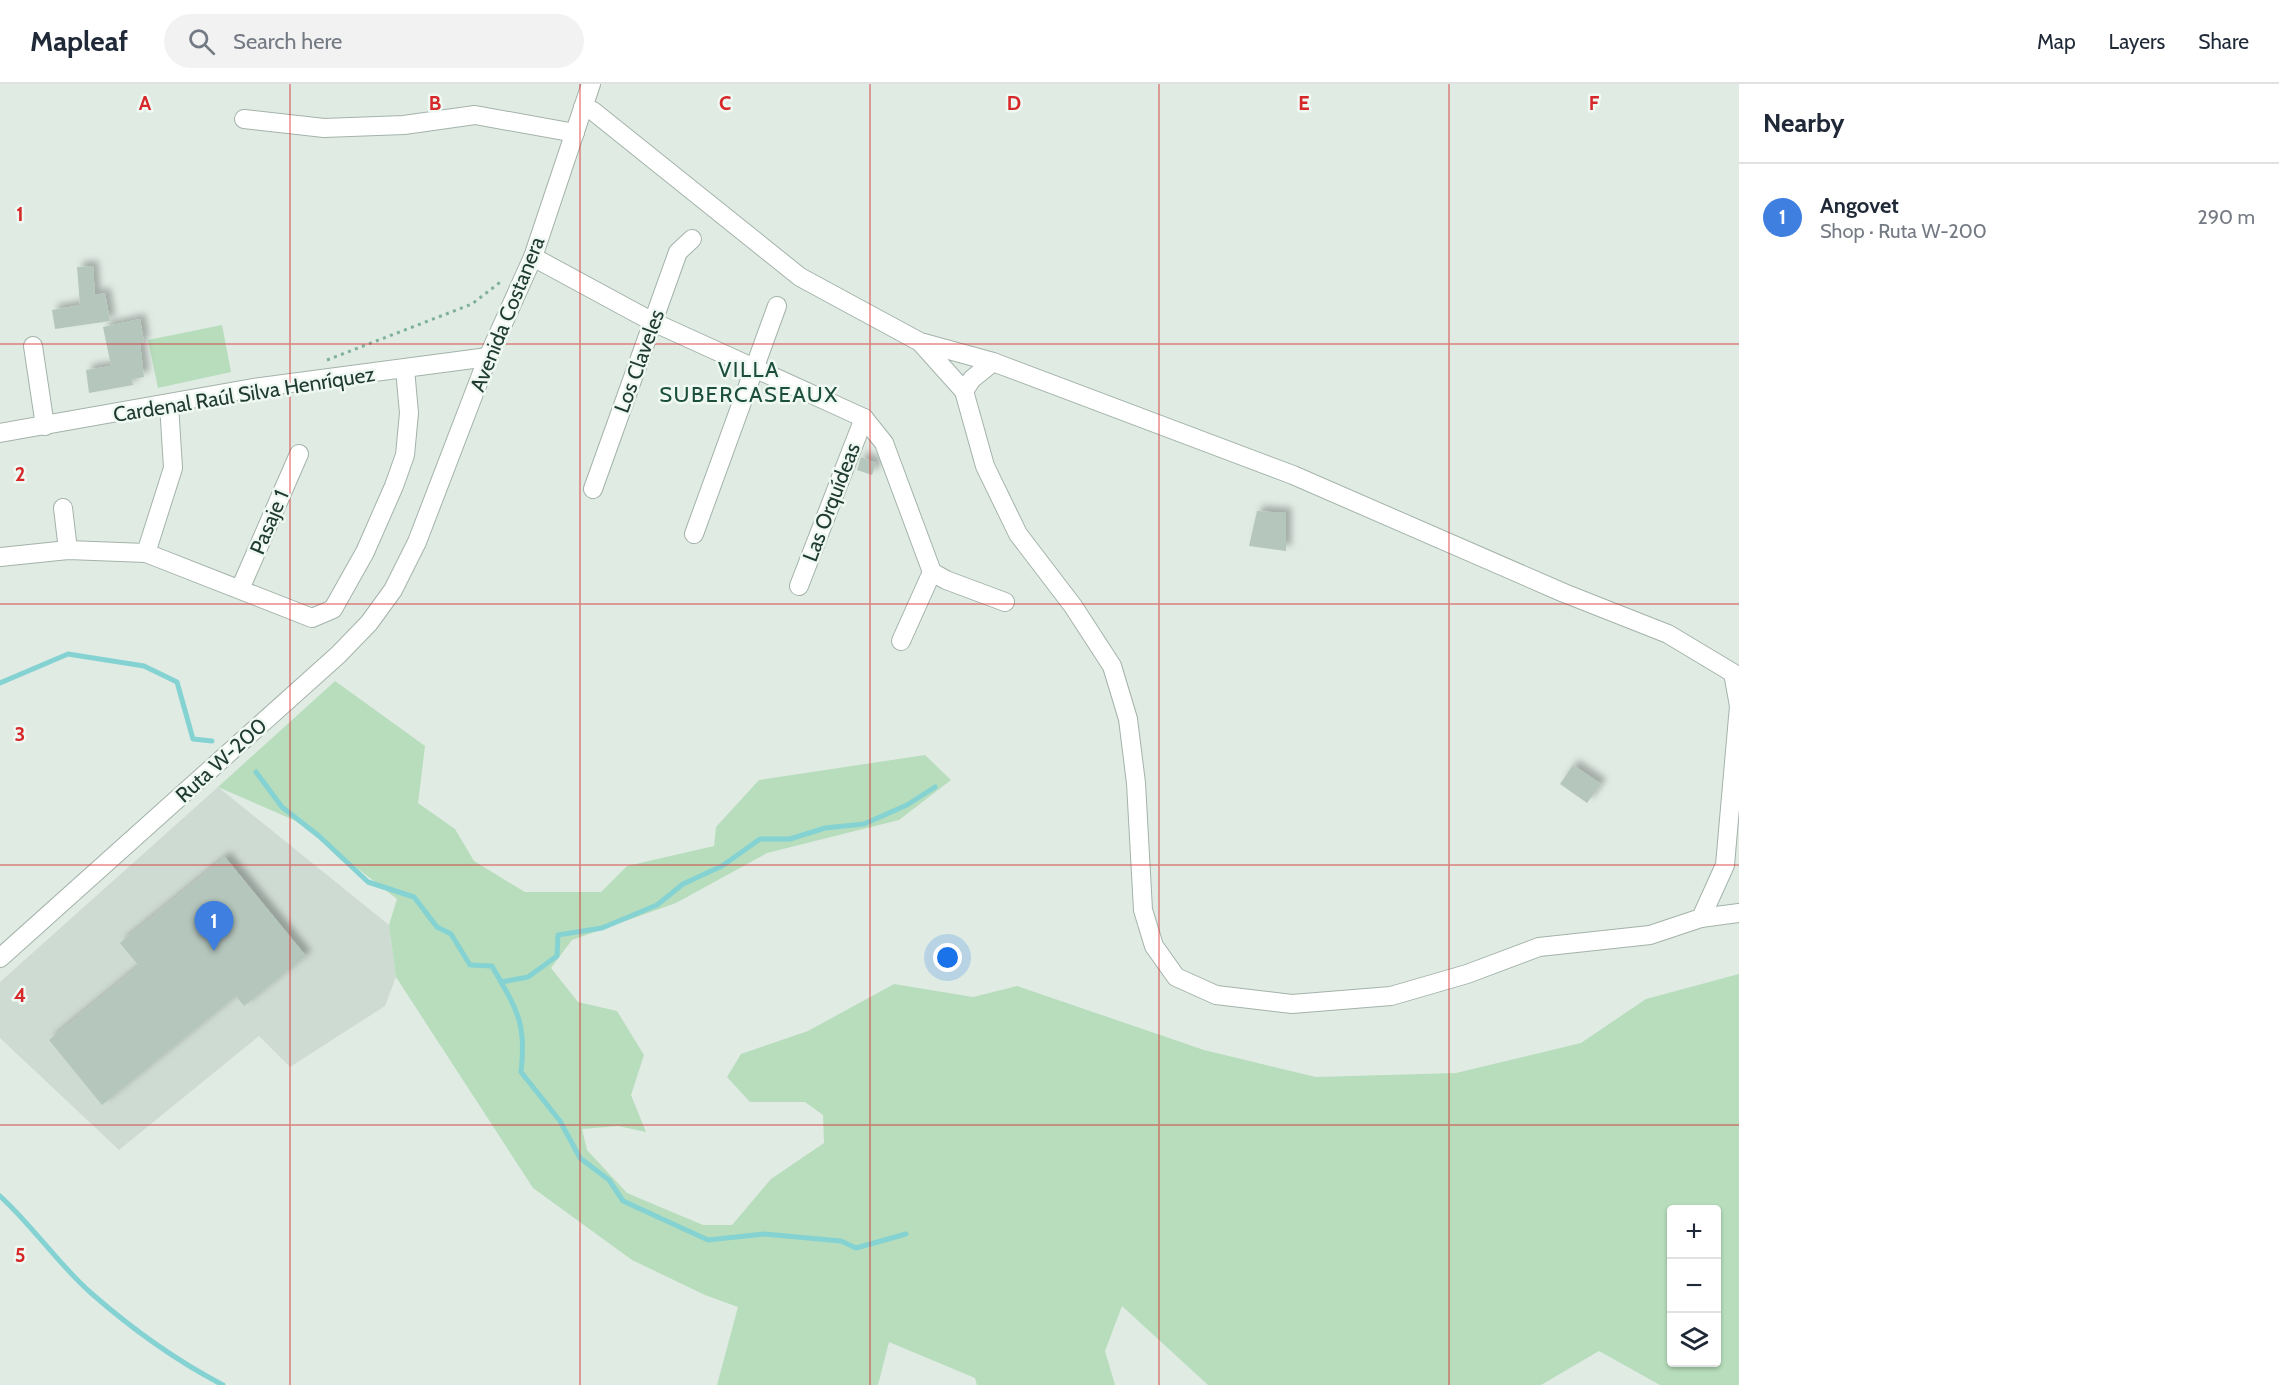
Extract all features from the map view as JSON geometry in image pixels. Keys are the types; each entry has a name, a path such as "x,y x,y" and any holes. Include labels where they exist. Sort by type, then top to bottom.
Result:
{"street":[{"name":"Avenida Costanera","path":"417,542 488,357 533,257 591,84"},
{"path":"584,107 593,111 800,277 920,342 993,362 1293,475 1564,593 1668,634 1733,673 1739,706 1725,865 1701,918"},
{"path":"244,119 324,128 404,125 475,115 574,133"},
{"name":"Los Claveles","path":"593,489 678,252 692,239"},
{"path":"533,257 652,322 864,417 884,443 932,572 901,641"},
{"path":"694,534 777,306"},
{"path":"920,342 964,391 985,466 1018,534 1073,606 1112,666 1128,719 1136,783 1143,910 1154,946 1176,977 1216,995 1292,1004 1391,996 1467,974 1539,947 1650,935 1701,918 1739,913"},
{"path":"33,346 45,426"},
{"name":"Cardenal Raúl Silva Henríquez","path":"0,433 253,388 488,357"},
{"path":"964,391 972,379 993,362"},
{"path":"0,557 68,550 146,553 312,618 333,609 365,552 405,455 409,413 405,369"},
{"path":"146,553 173,468 169,404"},
{"name":"Las Orquídeas","path":"799,586 864,417"},
{"name":"Pasaje 1","path":"240,589 299,454"},
{"path":"63,508 68,550"},
{"name":"Ruta W-200","path":"0,958 338,655 369,623 393,590 417,542"},
{"path":"932,572 1005,602"}],"path":[{"path":"319,363 472,304 507,277"}],"shaded area":[{"path":"218,787 389,925 396,977 385,1006 290,1067 259,1036 119,1150 0,1038 0,982"}],"green space":[{"path":"222,325 231,372 158,388 148,340"},
{"path":"335,681 425,746 418,803 455,829 474,861 525,892 601,892 627,866 714,846 716,827 759,780 925,755 951,780 899,820 767,853 676,903 572,940 551,968 578,1002 617,1011 644,1055 631,1095 646,1132 618,1126 582,1129 587,1150 627,1193 703,1225 732,1225 771,1179 824,1143 823,1115 805,1102 750,1102 727,1077 741,1054 808,1031 894,984 973,997 1017,986 1204,1050 1316,1077 1456,1073 1581,1043 1646,999 1739,974 1739,1385 1660,1385 1599,1351 1541,1385 1208,1385 1122,1306 1105,1351 1115,1385 977,1385 975,1378 889,1342 878,1385 717,1385 738,1307 705,1295 632,1260 533,1188 396,977 389,925 397,899 296,821 218,787"}],"building":[{"path":"93,266 95,295 105,293 110,321 55,329 52,310 80,305 77,267"},
{"path":"140,319 144,342 140,343 144,377 132,379 133,385 89,393 86,370 111,366 103,327"},
{"path":"861,457 876,463 872,475 857,470"},
{"path":"1257,511 1286,513 1286,551 1249,546"},
{"path":"1573,765 1601,784 1587,803 1560,784"},
{"path":"225,857 306,956 244,1006 236,996 102,1105 49,1040 139,966 120,943"}],"waterway":[{"path":"0,683 68,654 144,666 177,682 193,739 212,741"},
{"path":"256,772 282,807 319,836 368,882 414,897 437,927 451,934 470,965 492,966 518,1016 522,1040 521,1072 560,1121 580,1158 609,1180 623,1201 708,1240 764,1234 841,1241 856,1248 906,1234"},
{"path":"501,982 528,977 557,956 558,935 602,928 657,905 683,884 722,866 760,839 790,839 825,828 864,824 907,805 935,787"},
{"path":"0,1196 79,1282 106,1306 171,1354 223,1385"}],"place":[{"name":"Angovet","path":"214,951"}],"district":[{"name":"VILLA SUBERCASEAUX","path":"749,382"}]}
